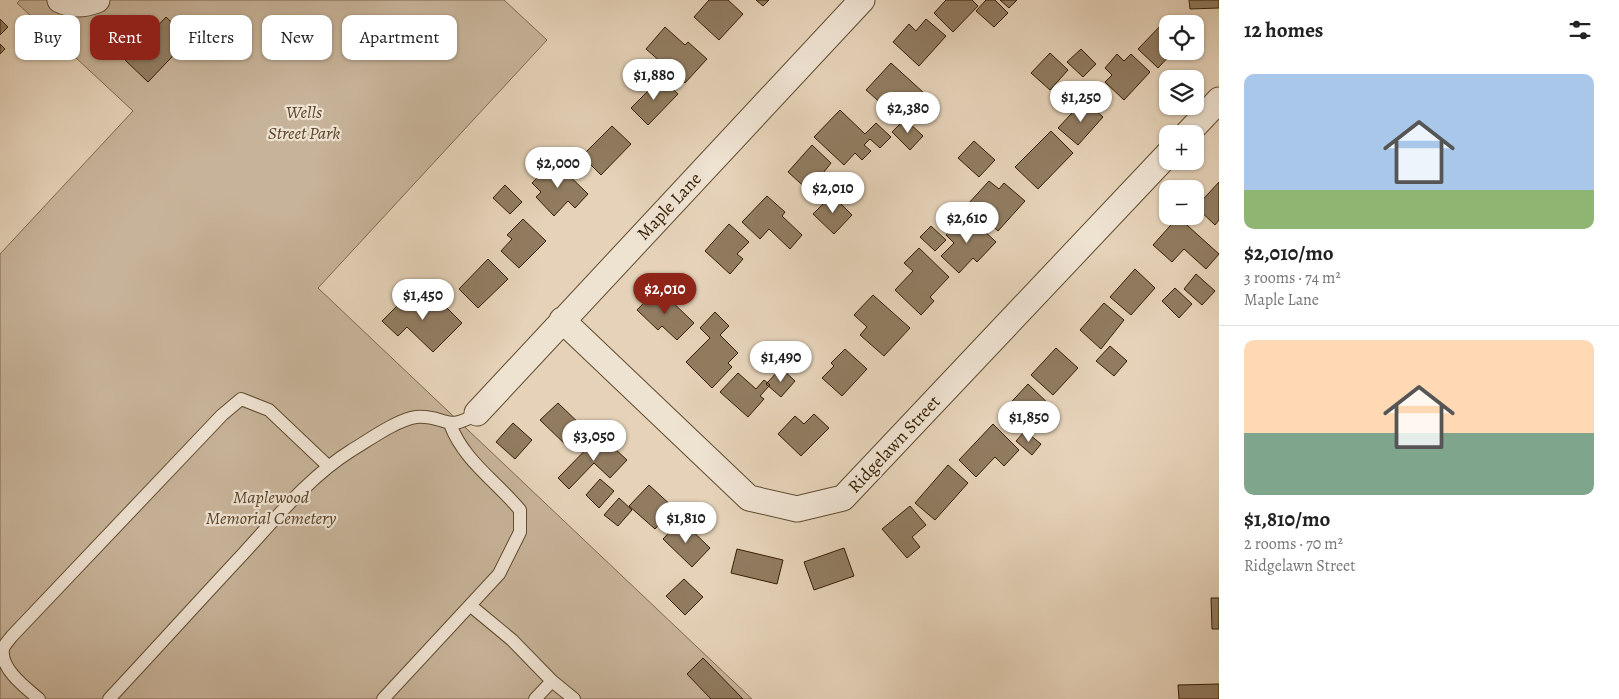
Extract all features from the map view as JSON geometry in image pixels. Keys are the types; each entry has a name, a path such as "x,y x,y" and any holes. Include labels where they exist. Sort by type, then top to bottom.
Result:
{"street":[{"path":"60,0 66,3 85,5 97,0"},
{"name":"Maple Lane","path":"476,413 862,0"},
{"path":"1195,125 1219,100"},
{"name":"Ridgelawn Street","path":"562,320 749,498 797,510 843,498 1159,164"}],"lane":[{"path":"39,699 14,677 4,661 3,649 215,422 241,399 269,410 328,466"},
{"path":"109,699 276,518 328,466 408,419 417,417 450,424 464,421 476,413"},
{"path":"383,699 499,574 515,545 521,520 520,510 473,464 462,450 450,424"},
{"path":"470,606 512,640 552,681 574,699"},
{"path":"535,699 552,681"}],"green space":[{"name":"Maplewood Memorial Cemetery","path":"20,0 504,0 547,40 318,288 752,699 0,699 0,254 133,111 78,60 80,60 80,15 30,15 17,3"}],"building":[{"path":"709,0 728,0 743,14 719,40 694,17"},
{"path":"756,0 769,0 763,6"},
{"path":"946,0 972,0 978,6 953,32 934,13"},
{"path":"986,0 995,0 1008,13 994,27 976,11"},
{"path":"1000,0 1017,0 1009,8"},
{"path":"1189,0 1219,0 1219,8 1190,9"},
{"path":"166,17 170,21 170,59 148,82 125,60 160,60 160,23"},
{"path":"0,19 8,27 0,35"},
{"path":"926,19 946,36 919,66 893,42 909,24 916,31"},
{"path":"665,27 685,45 688,42 707,59 685,83 646,49"},
{"path":"1159,27 1159,60 1166,60 1158,68 1138,49"},
{"path":"0,44 5,49 0,54"},
{"path":"1081,49 1096,64 1083,77 1067,62"},
{"path":"1050,53 1068,70 1050,90 1031,73"},
{"path":"1117,54 1124,61 1131,54 1150,72 1124,100 1105,82 1112,75 1105,68"},
{"path":"891,63 924,93 904,115 889,101 884,106 866,90"},
{"path":"661,78 678,94 648,125 631,108"},
{"path":"1084,100 1103,117 1078,145 1058,128"},
{"path":"840,110 865,134 876,123 891,137 880,148 870,139 864,145 871,151 862,160 855,153 844,165 814,137"},
{"path":"905,119 923,136 910,150 892,132"},
{"path":"612,126 631,144 601,175 582,156"},
{"path":"1051,131 1073,153 1038,189 1015,167"},
{"path":"974,141 995,160 979,177 958,158"},
{"path":"812,145 831,163 809,191 788,172"},
{"path":"554,161 588,194 575,208 568,201 554,216 536,197 541,192 532,183"},
{"path":"989,181 999,189 1004,183 1025,201 998,231 968,204"},
{"path":"1219,182 1219,220 1215,225 1204,215 1204,198"},
{"path":"505,185 522,202 510,214 493,198"},
{"path":"832,195 852,215 834,234 813,214"},
{"path":"767,196 785,212 782,216 802,235 790,249 769,229 760,239 742,222"},
{"path":"966,214 996,242 977,262 973,258 959,273 941,256 954,243 946,235"},
{"path":"523,219 546,241 519,268 501,251 512,239 507,235"},
{"path":"729,224 749,242 737,254 743,259 730,274 705,251"},
{"path":"1171,225 1187,225 1219,254 1206,269 1184,249 1172,262 1153,245"},
{"path":"931,226 946,240 935,251 920,237"},
{"path":"919,248 949,277 930,297 934,301 921,315 895,290 913,271 904,263"},
{"path":"488,259 508,279 478,308 459,289"},
{"path":"1135,269 1155,288 1131,315 1110,297"},
{"path":"1196,274 1215,291 1202,305 1184,289"},
{"path":"658,288 694,323 677,340 662,326 658,330 637,310"},
{"path":"1175,288 1192,304 1179,318 1162,301"},
{"path":"412,291 431,310 440,301 462,323 433,352 407,327 398,336 382,321"},
{"path":"873,295 910,328 884,356 860,335 867,327 854,315"},
{"path":"1104,303 1124,320 1101,349 1080,330"},
{"path":"715,312 729,326 720,335 738,353 728,363 732,367 712,388 686,362 710,338 700,328"},
{"path":"1110,346 1127,361 1114,376 1096,361"},
{"path":"1056,348 1078,368 1053,395 1031,375"},
{"path":"845,349 867,369 842,396 822,378 834,366 831,363"},
{"path":"781,368 795,381 781,397 766,384"},
{"path":"738,373 756,389 764,380 770,385 760,396 764,399 748,417 720,392"},
{"path":"1028,384 1054,409 1041,422 1036,417 1023,430 1003,411"},
{"path":"558,403 585,429 568,447 540,420"},
{"path":"814,414 829,428 801,456 778,434 795,416 804,424"},
{"path":"513,423 532,440 515,459 496,442"},
{"path":"993,424 1019,450 1004,466 995,457 976,477 959,460"},
{"path":"1025,431 1041,444 1032,455 1016,441"},
{"path":"600,435 627,460 610,478 594,463 569,489 558,478"},
{"path":"948,465 968,483 935,520 915,503"},
{"path":"600,479 614,491 599,508 586,495"},
{"path":"649,485 674,508 655,529 629,506"},
{"path":"619,498 632,510 618,526 604,515"},
{"path":"910,506 926,525 912,537 920,547 907,558 882,529"},
{"path":"681,520 710,548 692,567 663,539"},
{"path":"844,548 854,576 814,590 804,562"},
{"path":"737,549 783,560 777,584 731,573"},
{"path":"684,579 703,597 685,615 666,596"},
{"path":"1211,598 1219,598 1219,629 1212,629"},
{"path":"703,658 743,699 711,699 687,674"},
{"path":"1219,684 1219,699 1179,699 1178,685"}],"park label":[{"name":"Wells Street Park","path":"304,122"}]}
